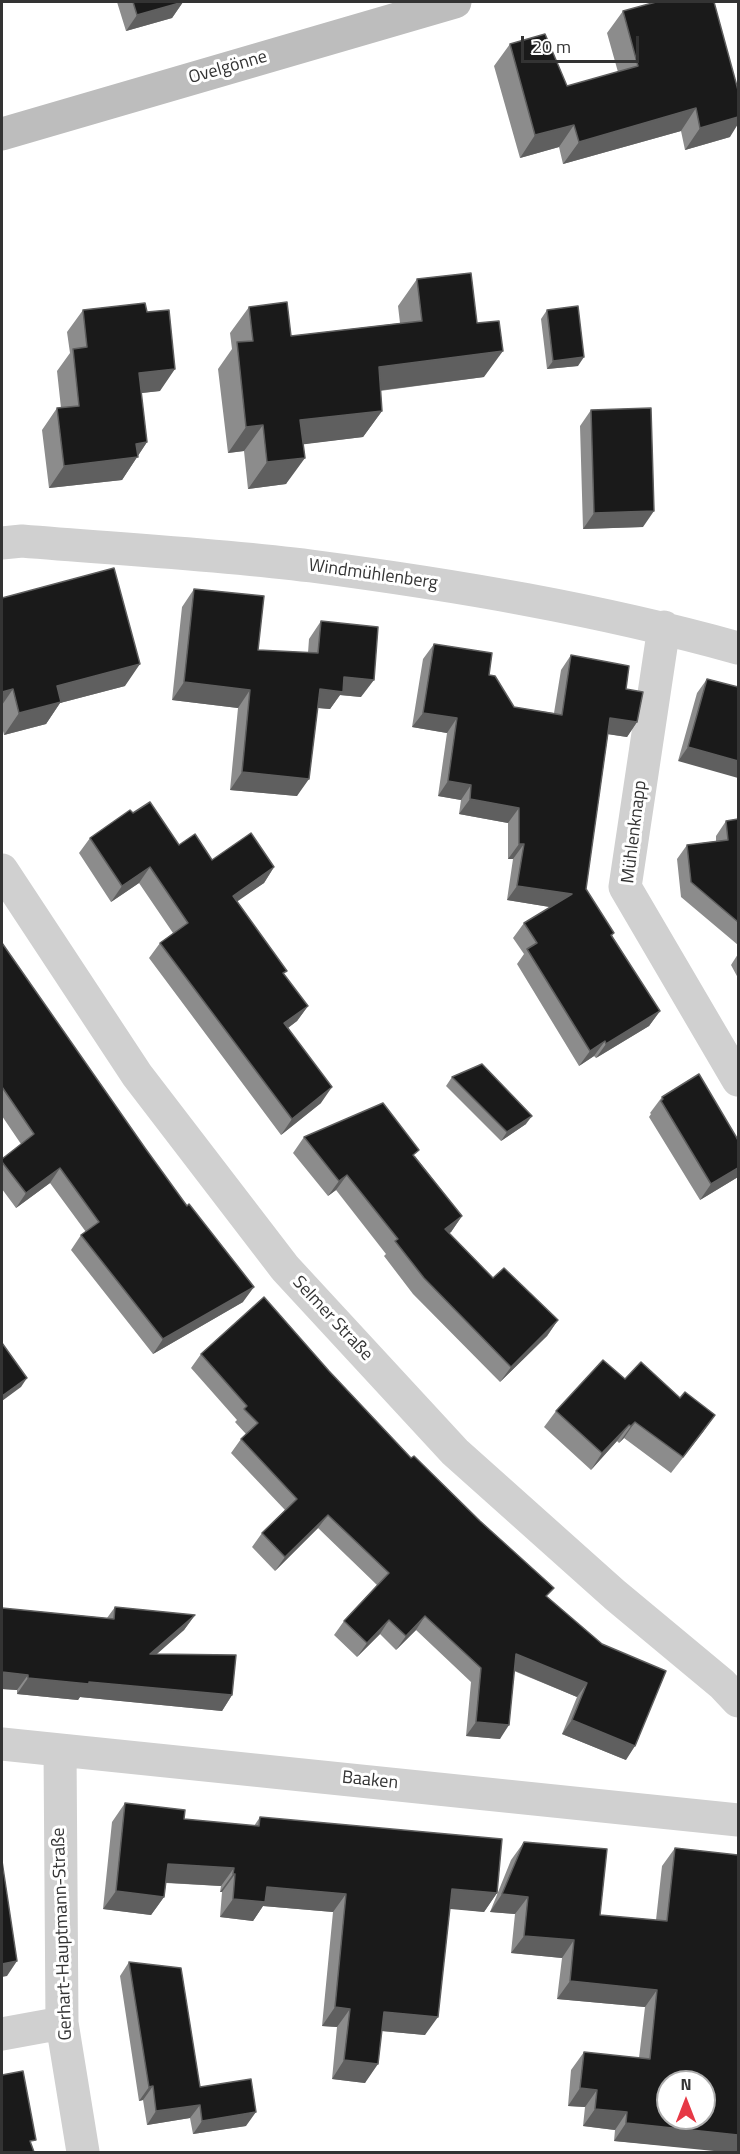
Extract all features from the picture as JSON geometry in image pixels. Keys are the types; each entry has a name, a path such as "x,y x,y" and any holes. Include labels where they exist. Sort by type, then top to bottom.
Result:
{"main road":[{"name":"Ovelgönne","path":"2,134 455,2"}],"street":[{"name":"Windmühlenberg","path":"2,543 22,541 309,566 524,598 664,627 738,648"},
{"name":"Mühlenknapp","path":"664,627 625,887 738,1080"},
{"name":"Selmer Straße","path":"2,870 137,1075 285,1268 455,1452 615,1595 722,1684 738,1701"},
{"name":"Baaken","path":"2,1744 738,1820"},
{"name":"Gerhart-Hauptmann-Straße","path":"60,1750 62,2023 83,2152"},
{"path":"2,2034 62,2023"}],"building":[{"path":"133,2 183,2 137,15"},
{"path":"656,2 714,2 738,90 738,117 700,128 696,108 579,142 574,125 535,135 510,44 545,34 567,86 638,66 623,11"},
{"path":"471,273 477,323 499,321 503,351 379,367 382,411 300,420 305,458 267,462 263,425 246,427 237,342 253,341 249,307 287,302 291,336 422,321 417,279"},
{"path":"145,303 147,312 169,310 175,369 139,373 147,442 136,444 138,457 64,466 57,408 79,406 73,349 87,347 83,310"},
{"path":"578,306 584,357 553,361 547,310"},
{"path":"651,408 654,511 594,513 591,410"},
{"path":"114,568 140,664 57,686 61,702 19,713 13,689 2,692 2,598"},
{"path":"194,589 264,596 258,650 318,653 321,621 378,627 374,680 344,677 343,692 320,689 309,779 242,772 250,690 184,682"},
{"path":"434,644 492,653 489,675 495,676 514,707 562,715 571,655 629,666 626,689 643,692 637,722 610,718 586,889 614,933 611,935 660,1011 606,1044 605,1041 590,1051 527,949 537,943 524,923 572,894 517,886 524,844 519,844 519,808 470,799 471,785 448,781 457,718 423,713"},
{"path":"707,679 738,687 738,761 688,747"},
{"path":"150,802 179,845 195,834 212,860 251,833 274,867 233,896 287,971 283,973 308,1006 284,1023 332,1087 292,1119 160,943 188,923 150,867 122,886 90,838 130,810 133,813"},
{"path":"738,819 738,922 691,882 687,845 728,840 726,821"},
{"path":"2,943 187,1206 189,1204 254,1287 163,1339 81,1235 99,1222 60,1168 26,1193 2,1162 2,1159 34,1134 2,1087"},
{"path":"482,1064 532,1116 507,1132 452,1077"},
{"path":"699,1074 738,1140 738,1168 711,1184 661,1101 662,1097"},
{"path":"383,1103 419,1150 413,1155 462,1216 445,1229 493,1278 504,1268 558,1320 511,1367 424,1278 395,1241 398,1239 347,1175 339,1181 304,1137"},
{"path":"264,1297 329,1371 411,1458 414,1456 480,1521 554,1588 546,1596 602,1644 666,1671 635,1746 572,1720 587,1683 516,1654 509,1725 476,1722 481,1668 425,1616 406,1636 389,1620 367,1643 344,1621 389,1573 328,1515 285,1557 262,1533 297,1499 241,1439 258,1423 244,1409 247,1406 201,1354"},
{"path":"2,1343 27,1378 2,1396"},
{"path":"603,1360 625,1379 641,1362 680,1398 685,1392 715,1415 683,1457 635,1422 629,1425 602,1453 556,1411"},
{"path":"115,1607 195,1615 150,1654 236,1655 232,1695 28,1678 28,1675 2,1672 2,1608 114,1619"},
{"path":"125,1803 185,1810 184,1819 259,1826 260,1817 502,1839 497,1893 452,1889 438,2017 384,2012 378,2064 344,2060 350,2009 335,2007 346,1894 267,1887 265,1902 233,1899 234,1868 168,1864 164,1897 116,1891"},
{"path":"524,1842 607,1849 600,1915 667,1921 675,1848 738,1855 738,2135 691,2130 716,2130 716,2070 656,2070 656,2126 626,2123 627,2112 595,2109 597,2090 580,2088 584,2052 650,2059 657,1990 570,1981 574,1940 524,1936 528,1897 502,1894"},
{"path":"2,1861 17,1961 2,1964"},
{"path":"129,1962 181,1968 200,2087 251,2079 256,2112 202,2121 200,2105 156,2111 153,2086 149,2087"},
{"path":"23,2071 36,2140 30,2141 34,2152 2,2152 2,2075"}]}
